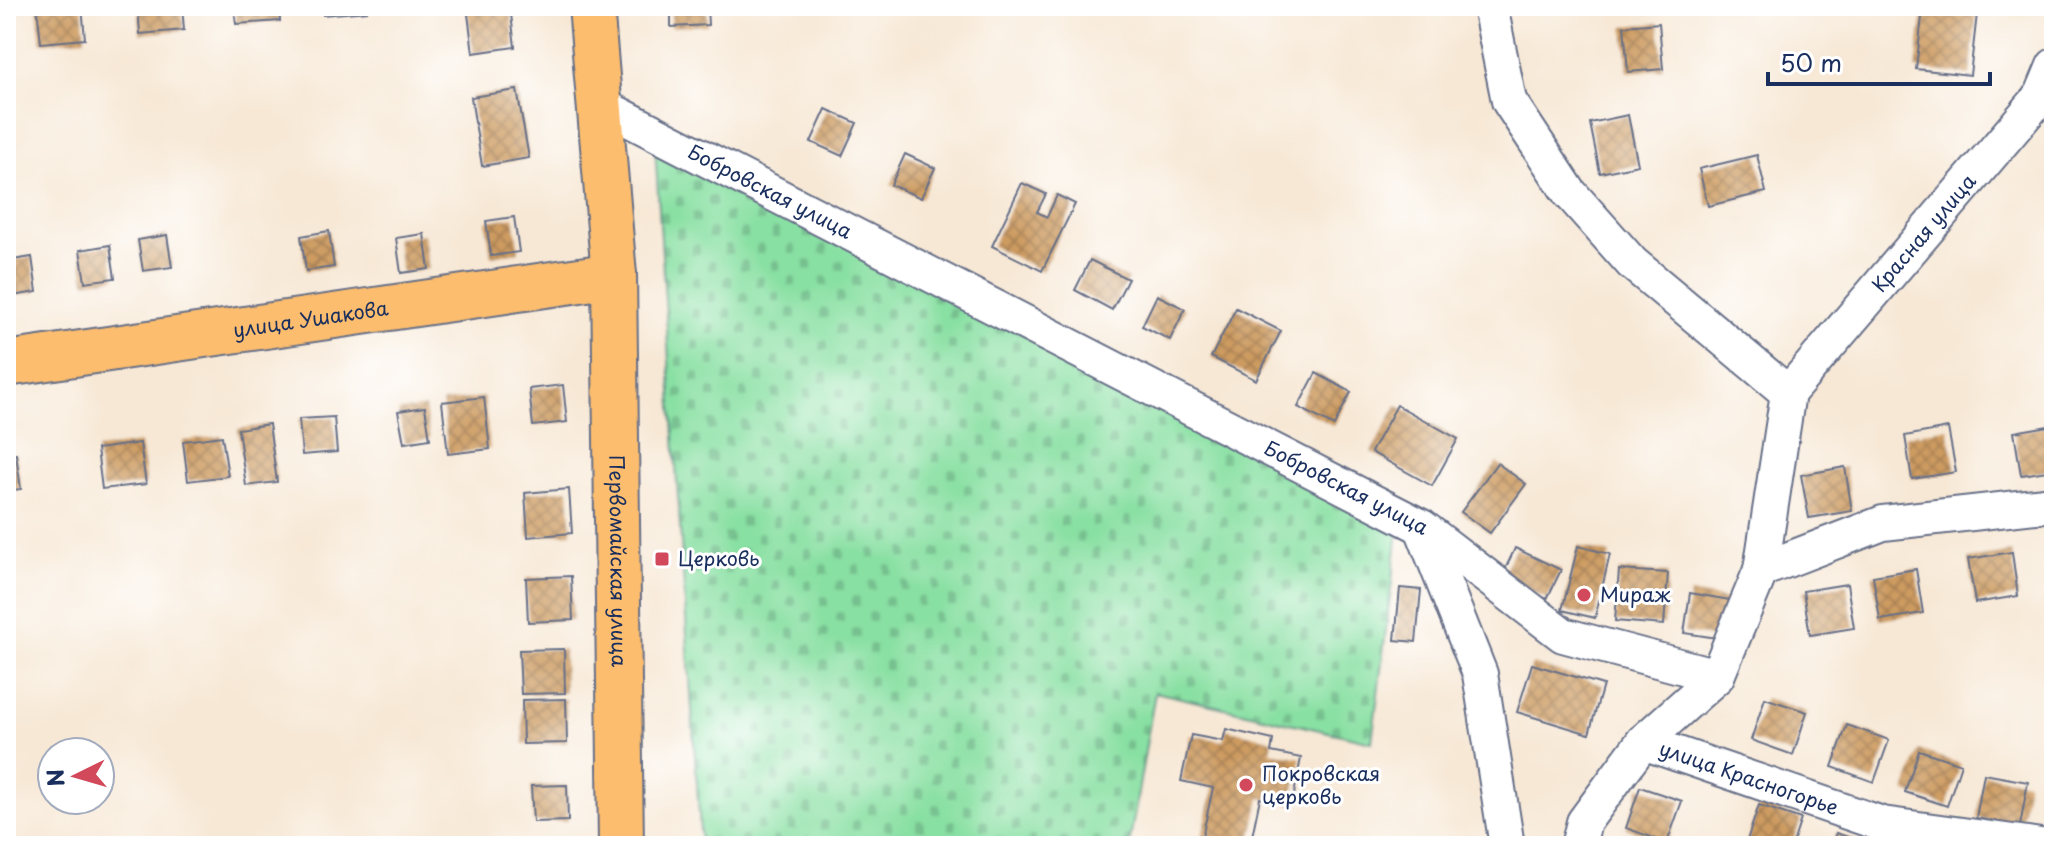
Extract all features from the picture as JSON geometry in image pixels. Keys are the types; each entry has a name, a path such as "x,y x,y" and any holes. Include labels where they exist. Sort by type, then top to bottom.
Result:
{"main road":[{"name":"Первомайская улица","path":"591,6 614,275 621,846"},
{"name":"улица Ушакова","path":"6,364 614,275"}],"street":[{"path":"1490,6 1509,101 1569,192 1632,263 1788,393 1761,570 1717,676"},
{"name":"Красная улица","path":"1788,393 2042,95 2054,66"},
{"name":"Бобровская улица","path":"599,104 1422,527 1563,635 1717,676"},
{"path":"1761,570 1883,523 2054,504"},
{"path":"1422,527 1480,674 1507,846"},
{"name":"улица Красногорье","path":"1578,846 1584,822 1643,742 1717,676"},
{"name":"улица Красногорье","path":"1643,742 1882,824 2041,846"}],"green space":[{"path":"655,148 1399,524 1372,742 1155,692 1129,846 701,846"}],"building":[{"path":"37,6 82,6 85,39 41,43"},
{"path":"138,6 182,6 184,30 140,34"},
{"path":"234,6 279,6 280,21 236,24"},
{"path":"322,6 366,6 367,11 323,15"},
{"path":"467,6 510,6 515,47 473,53"},
{"path":"671,6 707,6 708,25 671,27"},
{"path":"1923,8 1977,14 1970,75 1916,69"},
{"path":"8,12 11,43 6,43"},
{"path":"1659,23 1663,69 1628,72 1624,26"},
{"path":"517,90 529,158 482,166 471,97"},
{"path":"826,109 857,123 842,156 811,142"},
{"path":"1628,115 1638,165 1600,173 1590,123"},
{"path":"905,154 935,168 921,198 891,185"},
{"path":"1757,155 1766,192 1708,206 1699,169"},
{"path":"1022,183 1046,194 1037,212 1047,217 1057,195 1075,204 1042,271 992,246"},
{"path":"514,217 519,252 491,256 486,221"},
{"path":"329,231 334,267 306,271 301,236"},
{"path":"424,234 429,269 401,273 396,238"},
{"path":"167,235 172,267 143,271 138,240"},
{"path":"110,245 115,278 85,282 80,250"},
{"path":"32,257 37,292 6,297 6,261"},
{"path":"1090,260 1128,279 1112,310 1075,290"},
{"path":"1157,295 1185,309 1170,340 1142,326"},
{"path":"1236,308 1281,331 1256,380 1211,357"},
{"path":"1316,373 1351,392 1334,426 1298,407"},
{"path":"563,385 567,422 533,426 529,389"},
{"path":"484,397 490,449 448,454 442,402"},
{"path":"1397,405 1458,439 1432,486 1371,452"},
{"path":"425,407 430,439 404,443 398,411"},
{"path":"334,417 337,452 302,455 299,419"},
{"path":"269,424 277,482 246,486 238,429"},
{"path":"2054,425 2054,470 2021,475 2014,432"},
{"path":"1948,428 1956,472 1912,479 1905,436"},
{"path":"222,436 228,476 188,481 183,441"},
{"path":"140,443 146,484 102,489 97,449"},
{"path":"16,454 21,489 6,491 6,455"},
{"path":"1497,463 1526,484 1490,533 1461,512"},
{"path":"1845,467 1852,511 1809,518 1801,475"},
{"path":"569,489 572,533 528,537 525,493"},
{"path":"1578,546 1610,554 1595,618 1562,610"},
{"path":"1515,548 1561,570 1547,599 1501,578"},
{"path":"2012,552 2018,596 1975,603 1968,559"},
{"path":"1916,569 1923,613 1880,620 1873,576"},
{"path":"1619,570 1668,573 1664,625 1615,621"},
{"path":"571,576 573,620 528,622 526,578"},
{"path":"1847,584 1854,628 1810,635 1803,591"},
{"path":"1400,588 1421,590 1416,642 1395,640"},
{"path":"1690,593 1730,600 1724,639 1684,633"},
{"path":"564,649 565,693 521,694 519,650"},
{"path":"1532,664 1603,685 1589,734 1517,712"},
{"path":"1765,698 1807,712 1793,755 1751,740"},
{"path":"566,699 567,743 523,744 522,700"},
{"path":"1847,725 1889,740 1874,782 1832,767"},
{"name":"Покровская церковь","path":"1226,729 1273,740 1271,752 1301,758 1292,805 1260,798 1250,846 1200,846 1213,788 1181,781 1191,735 1223,741"},
{"path":"1919,750 1961,764 1947,806 1905,792"},
{"path":"1984,774 2028,782 2020,826 1976,818"},
{"path":"567,785 568,821 533,822 531,786"},
{"path":"1640,787 1682,801 1667,843 1626,828"},
{"path":"1759,805 1801,819 1792,846 1745,846"},
{"path":"1836,833 1873,846 1831,846"}],"place":[{"name":"Церковь","path":"662,559"},
{"name":"Мираж","path":"1584,595"},
{"name":"Покровская церковь","path":"1246,785"}]}
